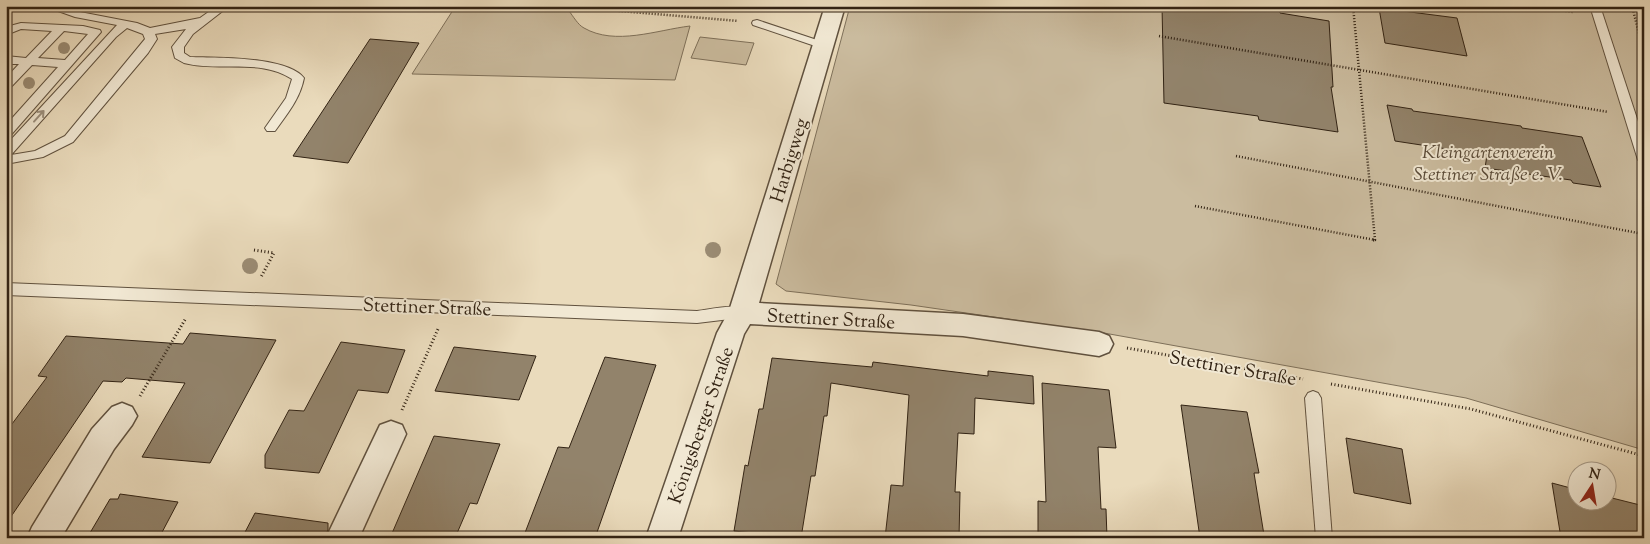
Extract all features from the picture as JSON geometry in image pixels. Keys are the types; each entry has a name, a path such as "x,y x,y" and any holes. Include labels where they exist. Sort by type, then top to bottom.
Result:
{"street":[{"name":"Harbigweg","path":"742,314 835,6"},
{"name":"Stettiner Straße","path":"742,314 963,325 1099,344"},
{"name":"Königsberger Straße","path":"662,538 731,333 742,314"},
{"path":"43,538 103,439 122,416"},
{"path":"342,538 391,434"}],"lane":[{"path":"49,6 137,26 148,32 185,26 205,19 224,6"},
{"path":"1595,6 1644,160"},
{"path":"205,19 189,32 178,47 179,55 188,60 263,65 285,69 298,78 297,89 292,100 271,128"},
{"path":"757,23 822,45"},
{"path":"6,153 112,35 125,24"},
{"path":"6,32 14,27 21,26 96,32 6,133"},
{"path":"6,85 61,28"},
{"path":"6,160 36,155 54,148 69,139 149,45 151,39 148,32"},
{"path":"6,60 69,64"},
{"name":"Stettiner Straße","path":"6,289 697,316 724,313 742,314"},
{"path":"1313,398 1324,538"}],"path":[{"path":"560,6 757,23"},
{"path":"1194,206 1376,240 1353,6"},
{"path":"1532,6 1573,12"},
{"path":"1632,6 1644,53"},
{"path":"1159,36 1618,114 1628,113"},
{"path":"1236,156 1638,233"},
{"path":"252,298 274,253 254,250"},
{"path":"122,416 135,404 200,296"},
{"path":"391,434 447,307"},
{"name":"Stettiner Straße","path":"1099,344 1311,380"},
{"path":"1330,383 1471,409 1644,456"}],"green space":[{"name":"Kleingartenverein Stettiner Straße e. V.","path":"850,6 1644,6 1644,450 1466,398 1104,333 911,305 786,291 776,284"},
{"path":"455,7 569,11 584,28 609,36 636,35 690,26 675,80 412,74"},
{"path":"700,37 754,43 746,65 691,58"}],"building":[{"path":"1162,6 1259,6 1279,9 1280,13 1329,21 1333,87 1331,87 1338,132 1259,120 1258,116 1164,103"},
{"path":"1379,8 1457,18 1467,56 1385,43"},
{"path":"370,39 419,43 348,163 293,156"},
{"path":"1387,105 1412,109 1413,111 1521,126 1522,128 1582,137 1601,187 1573,183 1571,180 1485,168 1487,155 1395,141"},
{"path":"190,333 276,340 210,463 142,457 185,383 126,378 122,382 103,381 6,524 6,432 47,377 38,376 66,336 183,344"},
{"path":"341,342 405,350 388,393 358,390 319,473 265,468 265,455 289,410 304,411"},
{"path":"454,347 536,356 519,400 435,391"},
{"path":"605,357 656,365 595,538 523,538 558,447 569,448"},
{"path":"772,358 872,367 873,362 988,376 988,371 1033,376 1034,404 975,398 974,434 958,433 955,492 960,492 959,538 885,538 891,485 903,486 909,395 831,383 827,416 824,416 815,476 811,476 801,538 734,531 745,465 748,466 759,409 763,409"},
{"path":"1042,383 1109,390 1116,448 1098,447 1101,509 1106,509 1107,538 1038,538 1038,501 1046,502"},
{"path":"1181,405 1247,412 1259,473 1254,473 1264,535 1261,535 1261,538 1200,538"},
{"path":"434,436 500,444 477,504 470,503 455,538 390,538"},
{"path":"1346,438 1402,449 1411,504 1354,493"},
{"path":"1552,483 1568,487 1568,512 1618,512 1618,500 1644,506 1644,538 1561,538"},
{"path":"120,494 178,502 159,538 87,538 110,499 118,499"},
{"path":"255,513 328,523 328,530 324,538 242,538"}]}
